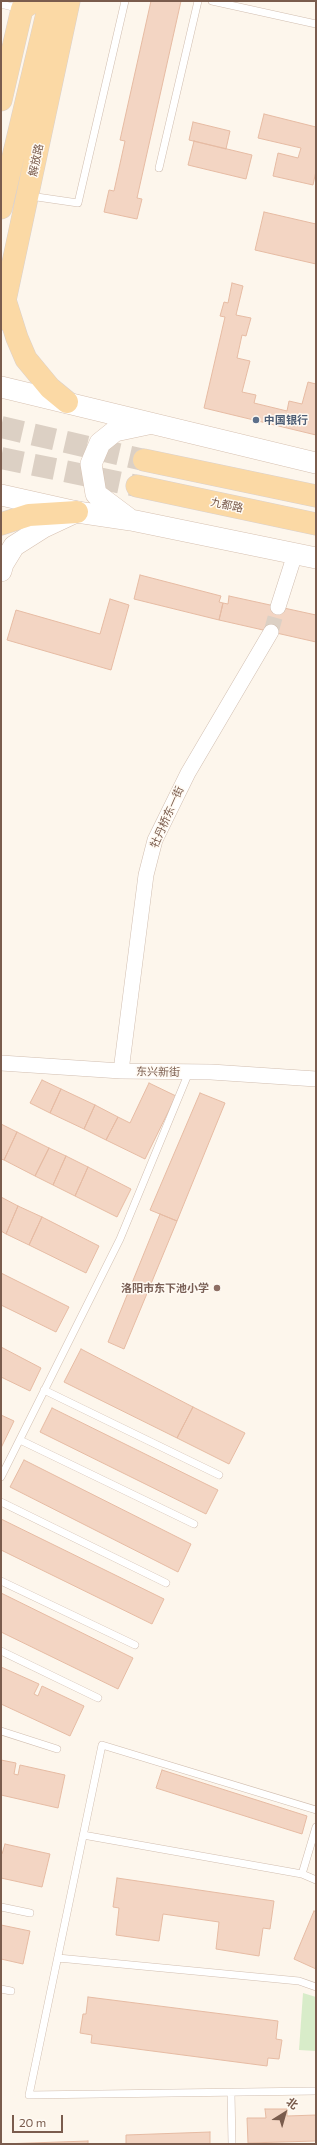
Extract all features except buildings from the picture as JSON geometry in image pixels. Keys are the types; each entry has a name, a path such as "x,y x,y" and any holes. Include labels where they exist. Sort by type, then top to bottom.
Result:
{"main road":[{"name":"解放路","path":"1,208 50,1"},
{"name":"解放路","path":"3,309 69,1"},
{"path":"1,100 28,5"},
{"path":"3,309 26,359 50,388 68,402"},
{"path":"1,387 316,463"},
{"path":"131,520 96,494 91,464 100,443 115,431 155,423"},
{"path":"144,460 316,496"},
{"name":"九都路","path":"137,486 316,524"},
{"path":"1,495 77,512 131,520 316,558"},
{"path":"1,524 28,515 77,512"},
{"path":"1,571 3,564 14,546 44,527 77,512"}],"street":[{"path":"278,607 295,554"},
{"name":"牡丹桥东一街","path":"121,1071 146,875 155,840 188,773 271,632"},
{"name":"东兴新街","path":"1,1063 121,1071 189,1072 316,1079"}],"lane":[{"path":"28,196 78,203 125,1"},
{"path":"159,168 198,1"},
{"path":"212,1 316,24"},
{"path":"1,4 28,5"},
{"path":"1,1477 120,1239 189,1072"},
{"path":"44,1390 219,1475"},
{"path":"20,1440 194,1524"},
{"path":"1,1502 166,1583"},
{"path":"1,1581 135,1645"},
{"path":"1,1651 98,1698"},
{"path":"1,1732 57,1749"},
{"path":"316,1810 102,1745 29,2095 316,2091"},
{"path":"302,1874 316,1827"},
{"path":"83,1835 302,1874 316,1880"},
{"path":"1,1907 30,1913"},
{"path":"58,1958 298,1981 316,1986"},
{"path":"1,1989 11,1991"},
{"path":"231,2092 232,2144"}],"green space":[{"path":"303,1993 316,1997 316,2051 299,2050"}],"tunnel":[{"path":"1,427 144,460"},
{"path":"1,458 137,486"},
{"path":"271,632 278,607"}],"place":[{"name":"中国银行","path":"256,420"},
{"name":"洛阳市东下池小学","path":"217,1288"}]}
